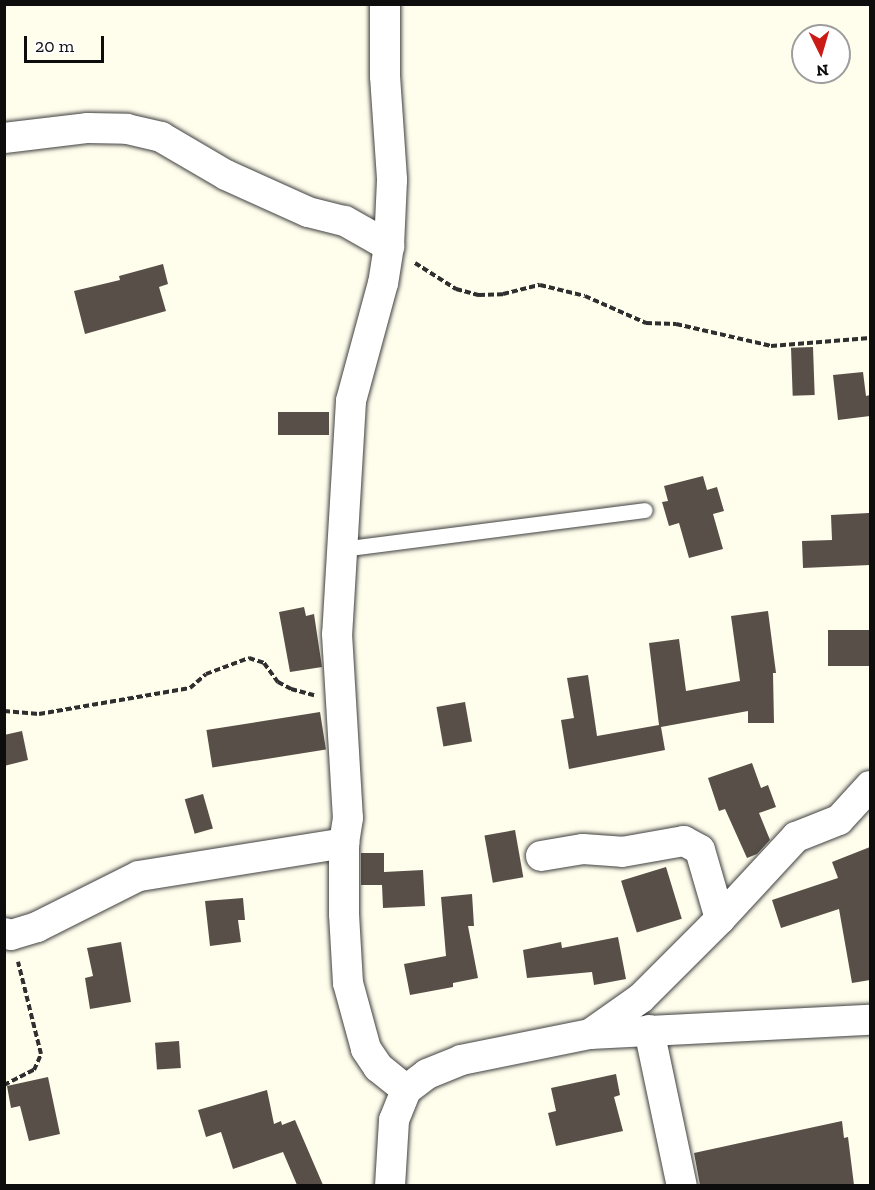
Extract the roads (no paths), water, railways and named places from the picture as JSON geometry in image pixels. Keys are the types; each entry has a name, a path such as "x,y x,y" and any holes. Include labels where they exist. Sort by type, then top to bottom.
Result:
{"street":[{"path":"385,4 385,76 392,180 389,246 383,283 351,401 337,634 348,818 344,843 344,914 348,983 366,1049 378,1067 406,1090"},
{"path":"4,138 88,128 127,129 161,137 226,175 308,212 345,221 389,246"},
{"path":"590,1034 641,998 720,919 796,837 839,820 870,786"},
{"path":"541,856 583,849 622,852 684,841 700,850 720,919"},
{"path":"8,934 37,927 139,876 344,843"},
{"path":"390,1185 394,1119 406,1090 428,1074 461,1060 590,1034 870,1020"},
{"path":"649,1030 682,1185"}],"lane":[{"path":"341,549 645,510"}]}
